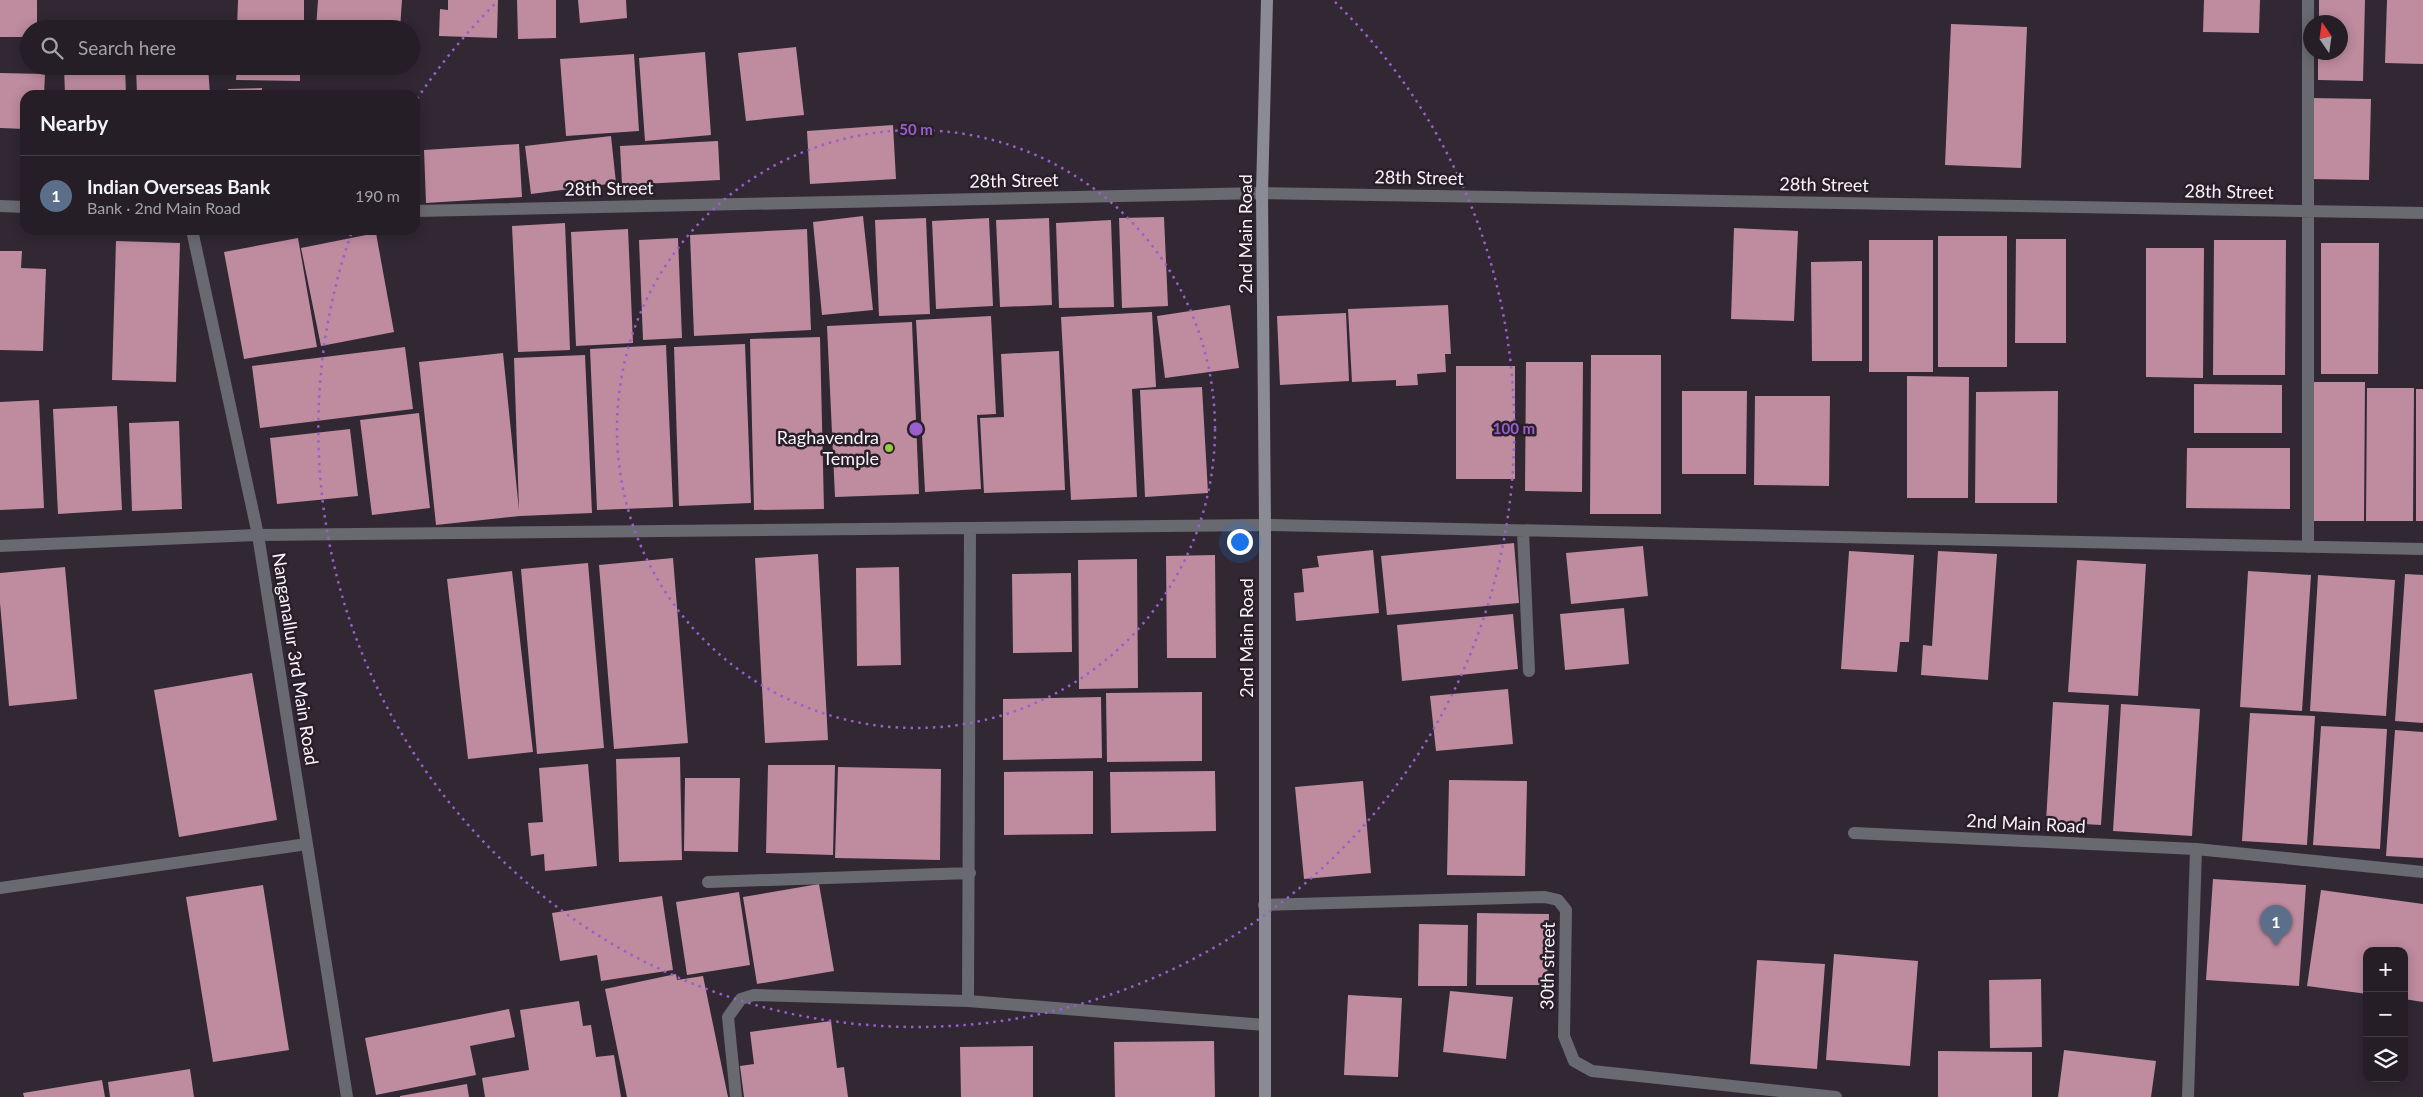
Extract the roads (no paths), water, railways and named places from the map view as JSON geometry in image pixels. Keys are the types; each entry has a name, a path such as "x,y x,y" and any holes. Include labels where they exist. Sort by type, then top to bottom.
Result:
{"street":[{"name":"2nd Main Road","path":"1265,1097 1265,526 1262,193 1267,0"},
{"path":"2308,0 2308,547"},
{"name":"28th Street","path":"420,211 1262,193 2423,213"},
{"path":"0,206 20,207"},
{"name":"Nanganallur 3rd Main Road","path":"193,235 258,536 348,1097"},
{"path":"0,546 258,536 1265,526 2423,549"},
{"path":"968,1001 970,528"},
{"path":"1523,531 1529,671"},
{"name":"2nd Main Road","path":"1854,833 2196,849 2423,872"},
{"path":"0,888 307,844"},
{"path":"2188,1097 2196,849"},
{"path":"708,882 970,873"},
{"name":"30th street","path":"1264,905 1545,897 1558,900 1566,910 1564,1036 1574,1061 1592,1071 1836,1097"},
{"path":"736,1097 728,1018 741,999 754,995 968,1001 1265,1025"}],"place":[{"name":"Raghavendra Temple","path":"889,448"},
{"name":"Indian Overseas Bank","path":"2276,946"}]}
